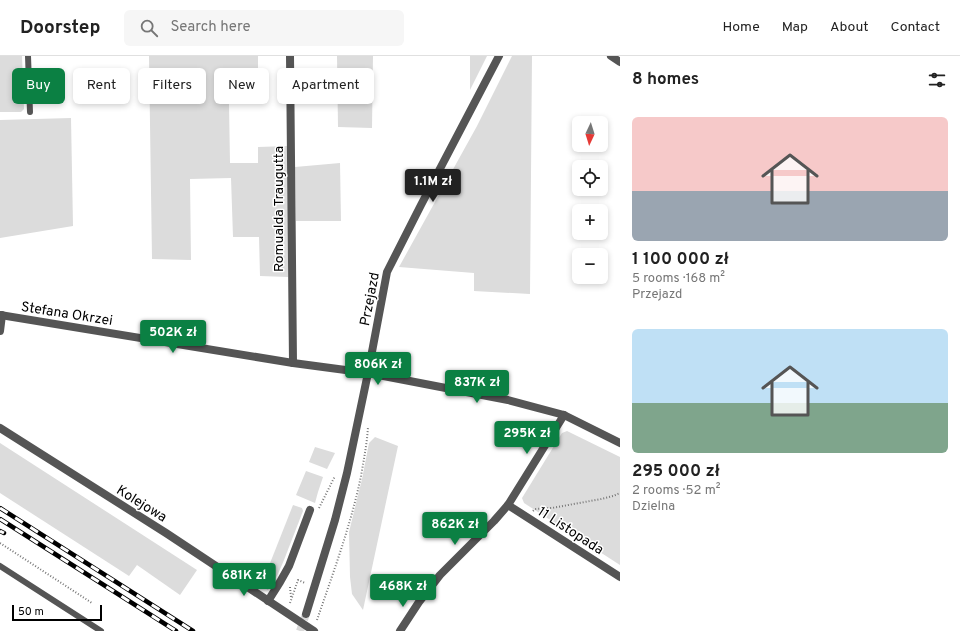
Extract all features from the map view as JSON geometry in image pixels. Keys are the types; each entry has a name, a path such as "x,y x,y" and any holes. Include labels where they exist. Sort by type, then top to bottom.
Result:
{"street":[{"name":"Romualda Traugutta","path":"290,56 292,363"},
{"name":"Przejazd","path":"306,614 346,480 387,272 499,56"},
{"path":"611,56 620,62"},
{"name":"Stefana Okrzei","path":"1,315 292,363 368,373 508,400 564,415 620,443"},
{"path":"0,331 1,315"},
{"path":"400,631 419,602 440,575 508,505 564,415"},
{"name":"Kolejowa","path":"0,428 166,533 314,631"},
{"name":"11 Listopada","path":"508,505 620,577"},
{"path":"268,601 289,566 310,510"}],"lane":[{"path":"28,56 30,112"},
{"path":"0,566 101,631"}],"path":[{"path":"317,620 348,529 356,500 365,456 368,427"},
{"path":"526,516 535,509 552,508 601,499 620,493"},
{"path":"0,543 92,603"},
{"path":"289,606 298,580 305,583"},
{"path":"290,586 291,597"}],"shaded area":[{"path":"0,56 22,56 22,68 12,68 12,104 24,104 24,109 21,112 0,112"},
{"path":"149,56 258,56 258,68 214,68 214,104 229,104 230,163 258,163 258,147 288,146 288,277 260,276 259,237 233,237 231,178 190,179 191,260 152,259 150,104 206,104 206,68 149,68"},
{"path":"337,56 373,56 373,68 337,68"},
{"path":"470,56 487,56 470,90"},
{"path":"512,56 532,56 530,294 474,291 474,273 399,267 477,126"},
{"path":"338,104 372,104 372,128 338,127"},
{"path":"71,118 73,226 0,238 0,120"},
{"path":"340,163 341,221 296,221 295,167"},
{"path":"567,431 620,457 620,565 524,503 522,498 562,433"},
{"path":"375,437 398,446 363,610 352,594 349,532 369,443"},
{"path":"0,443 197,570 180,595 137,565 129,576 0,493"},
{"path":"315,447 335,453 327,469 309,462"},
{"path":"306,471 323,477 315,503 296,495"},
{"path":"293,505 302,508 303,511 278,574 268,590 261,586"}],"tunnel":[{"path":"300,631 306,614"}],"railway":[{"path":"0,508 193,631"},
{"path":"0,519 176,631"},
{"path":"0,531 4,533"}]}
